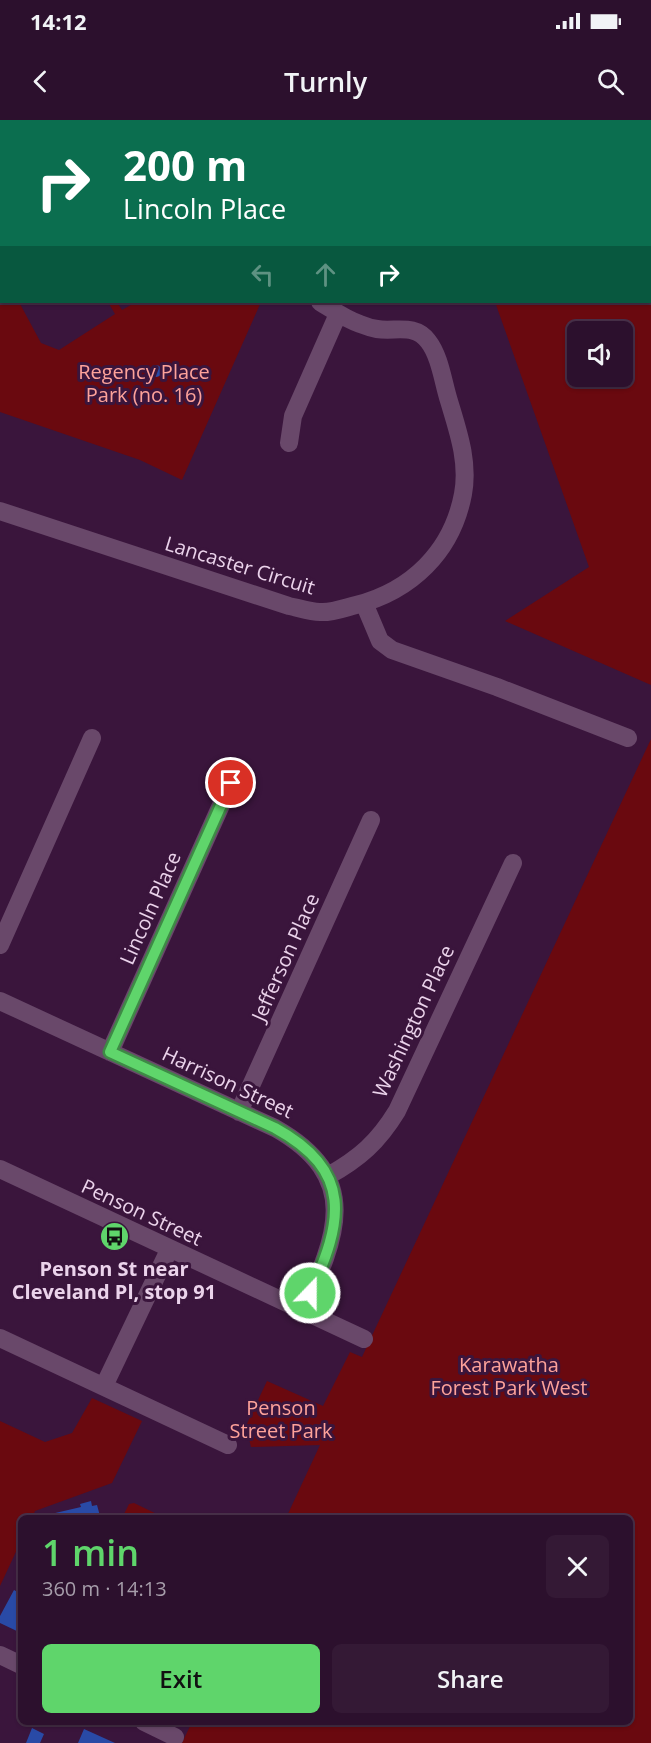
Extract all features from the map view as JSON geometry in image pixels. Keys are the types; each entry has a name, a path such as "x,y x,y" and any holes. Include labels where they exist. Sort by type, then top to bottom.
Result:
{"street":[{"name":"Lancaster Circuit","path":"0,512 289,606 320,612 364,603 388,594 412,580 446,542 456,520 463,494 464,467 458,432 436,357 428,340 417,332 401,328 378,329 358,323 322,303"},
{"path":"290,443 293,416 338,314"},
{"path":"364,603 380,641 392,650 628,738"},
{"path":"0,945 92,738"},
{"name":"Lincoln Place","path":"110,1052 231,783"},
{"name":"Jefferson Place","path":"239,1112 371,820"},
{"name":"Washington Place","path":"328,1176 363,1155 377,1140 397,1111 513,863"},
{"name":"Harrison Street","path":"0,1001 275,1128 298,1142 314,1157 328,1176 334,1198 335,1218 332,1240 302,1311"},
{"name":"Penson Street","path":"0,1169 169,1250 364,1339"},
{"path":"104,1386 169,1250"},
{"path":"0,1338 228,1445"},
{"path":"0,1655 18,1664"},
{"path":"150,1725 175,1737"}],"green space":[{"name":"Regency Place Park (no. 16)","path":"0,303 20,303 41,343 59,350 115,314 109,303 118,303 122,310 134,303 261,303 182,480 140,460 0,412"},
{"path":"495,303 651,303 651,685 505,621 589,567"},
{"name":"Karawatha Forest Park West","path":"651,739 651,1743 182,1743 191,1725 633,1725 633,1515 287,1515 320,1445 251,1447 246,1426 267,1381 323,1406 350,1352 362,1357"},
{"path":"92,1398 142,1421 112,1483 35,1511 33,1515 18,1515 18,1547 0,1586 0,1421 45,1442 72,1433"},
{"path":"134,1503 159,1515 124,1515 129,1504"}],"building":[{"path":"158,365 161,366 161,376 154,377 151,376 150,369 151,366"},
{"path":"91,1501 92,1506 97,1505 100,1515 51,1515 81,1507 80,1504"},
{"path":"14,1590 18,1592 18,1632 0,1623 0,1616"},
{"path":"32,1728 44,1734 40,1743 26,1743"},
{"path":"84,1729 115,1743 78,1743"}],"place":[{"name":"Penson St near Cleveland Pl, stop 91","path":"114,1237"}],"route":[{"path":"231,783 110,1052 275,1128 298,1142 314,1157 325,1171 331,1184 335,1218 332,1240 310,1293"}],"park label":[{"name":"Penson Street Park","path":"281,1418"}]}
